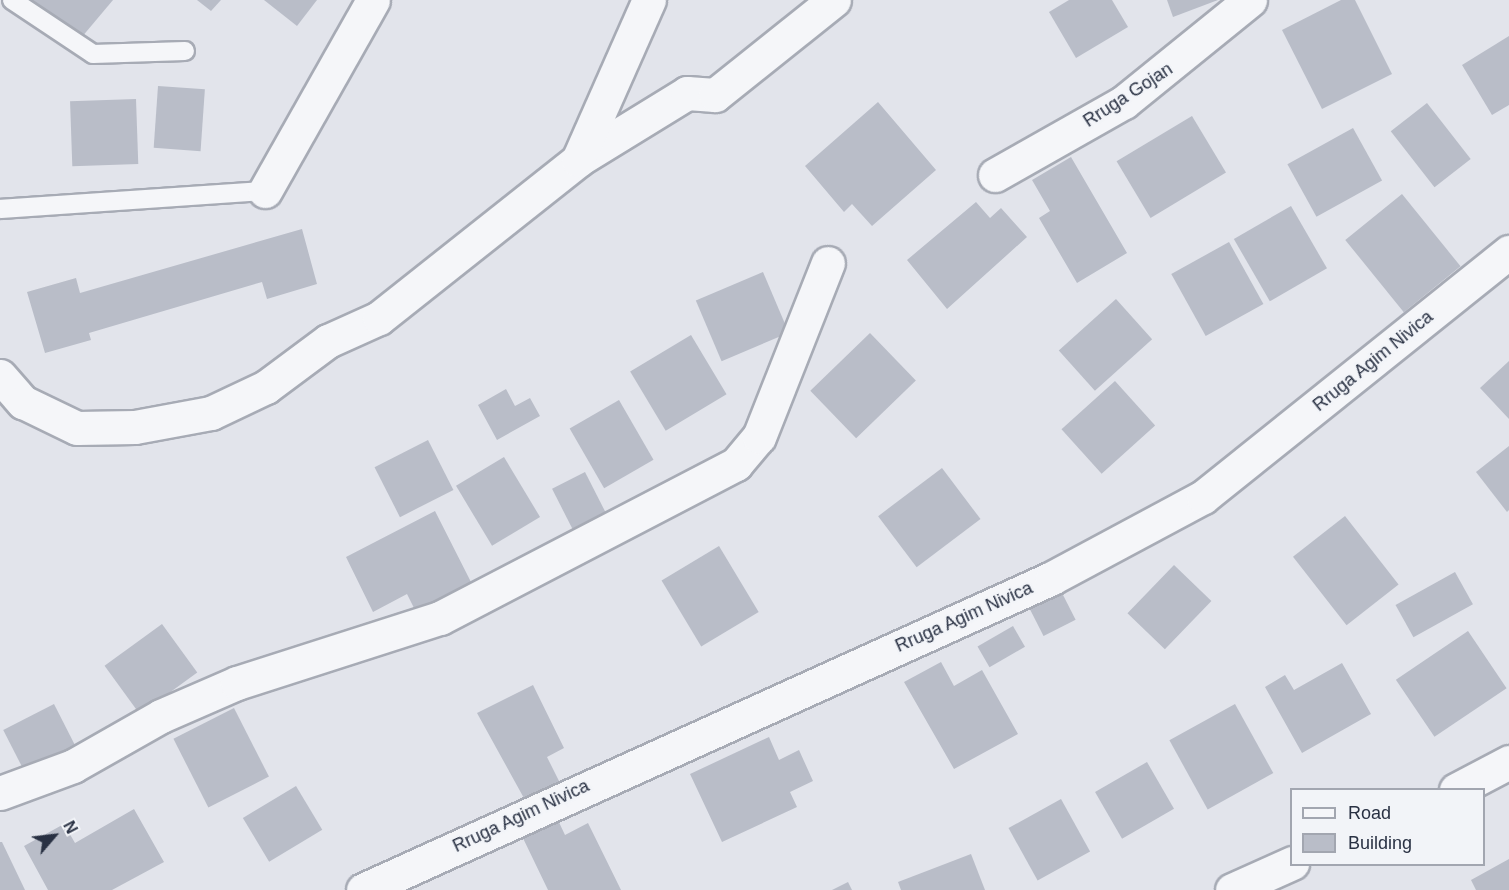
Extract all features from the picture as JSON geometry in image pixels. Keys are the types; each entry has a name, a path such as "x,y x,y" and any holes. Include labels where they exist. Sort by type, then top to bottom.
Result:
{"street":[{"path":"265,192 373,0"},
{"path":"578,160 649,0"},
{"path":"0,376 23,402 77,428 135,427 211,413 266,387 328,341 379,318 578,160 687,93 715,95 834,0"},
{"name":"Rruga Gojan","path":"995,175 1124,102 1186,57 1250,0"},
{"name":"Rruga Agim Nivica","path":"363,890 1052,578 1193,503 1509,252"},
{"path":"0,793 73,765 160,716 237,683 440,618 736,464 759,437 828,263"},
{"path":"1458,788 1509,762"},
{"path":"1232,890 1290,864"}],"lane":[{"path":"12,0 93,54 185,51"},
{"path":"0,209 265,192"}],"building":[{"path":"24,0 113,0 76,44"},
{"path":"197,0 221,0 211,11"},
{"path":"264,0 317,0 297,26"},
{"path":"1069,0 1112,0 1128,27 1076,58 1049,12"},
{"path":"1167,0 1218,0 1173,17"},
{"path":"1341,0 1355,0 1392,74 1322,109 1282,30"},
{"path":"1509,36 1509,105 1492,115 1462,65"},
{"path":"158,86 205,89 201,151 154,148"},
{"path":"136,99 138,164 72,166 70,101"},
{"path":"878,102 936,170 872,226 852,204 844,212 805,166"},
{"path":"1427,103 1471,159 1434,187 1391,131"},
{"path":"1192,116 1226,173 1151,218 1117,161"},
{"path":"1353,128 1382,180 1316,217 1287,164"},
{"path":"1071,157 1127,253 1077,283 1039,218 1050,211 1032,180"},
{"path":"1402,194 1461,266 1404,312 1345,240"},
{"path":"976,202 990,218 1001,208 1027,237 947,309 907,260"},
{"path":"1291,206 1327,268 1270,301 1234,239"},
{"path":"302,229 317,284 267,299 262,282 89,333 91,340 45,353 27,292 76,278 80,293"},
{"path":"1229,242 1263,304 1206,336 1171,274"},
{"path":"763,272 789,333 722,361 696,301"},
{"path":"1116,299 1152,339 1095,391 1059,351"},
{"path":"870,333 916,380 856,438 810,391"},
{"path":"691,335 727,394 666,431 630,372"},
{"path":"1509,361 1509,419 1480,388"},
{"path":"1115,381 1155,426 1102,474 1061,429"},
{"path":"506,389 515,406 530,398 540,416 497,440 478,405"},
{"path":"619,400 654,460 604,488 570,428"},
{"path":"428,440 453,490 400,517 375,467"},
{"path":"1509,446 1509,510 1507,512 1476,472"},
{"path":"504,457 540,517 492,546 456,486"},
{"path":"942,468 981,519 917,567 878,516"},
{"path":"585,472 608,517 575,534 552,489"},
{"path":"435,511 473,586 417,614 407,594 373,612 346,557"},
{"path":"1345,516 1399,585 1347,625 1293,557"},
{"path":"719,546 759,612 701,647 662,581"},
{"path":"1174,565 1211,601 1165,649 1127,613"},
{"path":"1455,572 1473,604 1413,637 1396,605"},
{"path":"1062,593 1076,620 1044,636 1030,609"},
{"path":"162,624 197,673 140,714 105,666"},
{"path":"1013,626 1025,647 989,667 977,646"},
{"path":"1468,631 1507,688 1434,737 1396,680"},
{"path":"941,662 954,686 982,670 1018,734 954,769 904,682"},
{"path":"1342,663 1371,714 1302,753 1265,687 1285,675 1294,690"},
{"path":"533,685 564,748 547,757 560,783 525,800 477,713"},
{"path":"54,704 78,751 27,777 3,730"},
{"path":"1235,704 1273,773 1208,809 1169,740"},
{"path":"234,708 269,777 208,807 173,739"},
{"path":"769,737 779,760 799,750 813,781 790,792 797,807 722,842 690,774"},
{"path":"1147,762 1174,809 1122,839 1095,792"},
{"path":"296,786 322,830 269,862 243,818"},
{"path":"1061,799 1090,851 1038,881 1009,828"},
{"path":"134,809 164,862 112,890 48,890 24,846 64,824 75,843"},
{"path":"556,816 565,835 588,823 621,890 548,890 521,834"},
{"path":"0,842 2,842 25,890 0,890"},
{"path":"971,854 985,890 901,890 898,882"},
{"path":"1509,859 1509,890 1476,890 1471,880"},
{"path":"848,882 852,890 832,890"}]}
